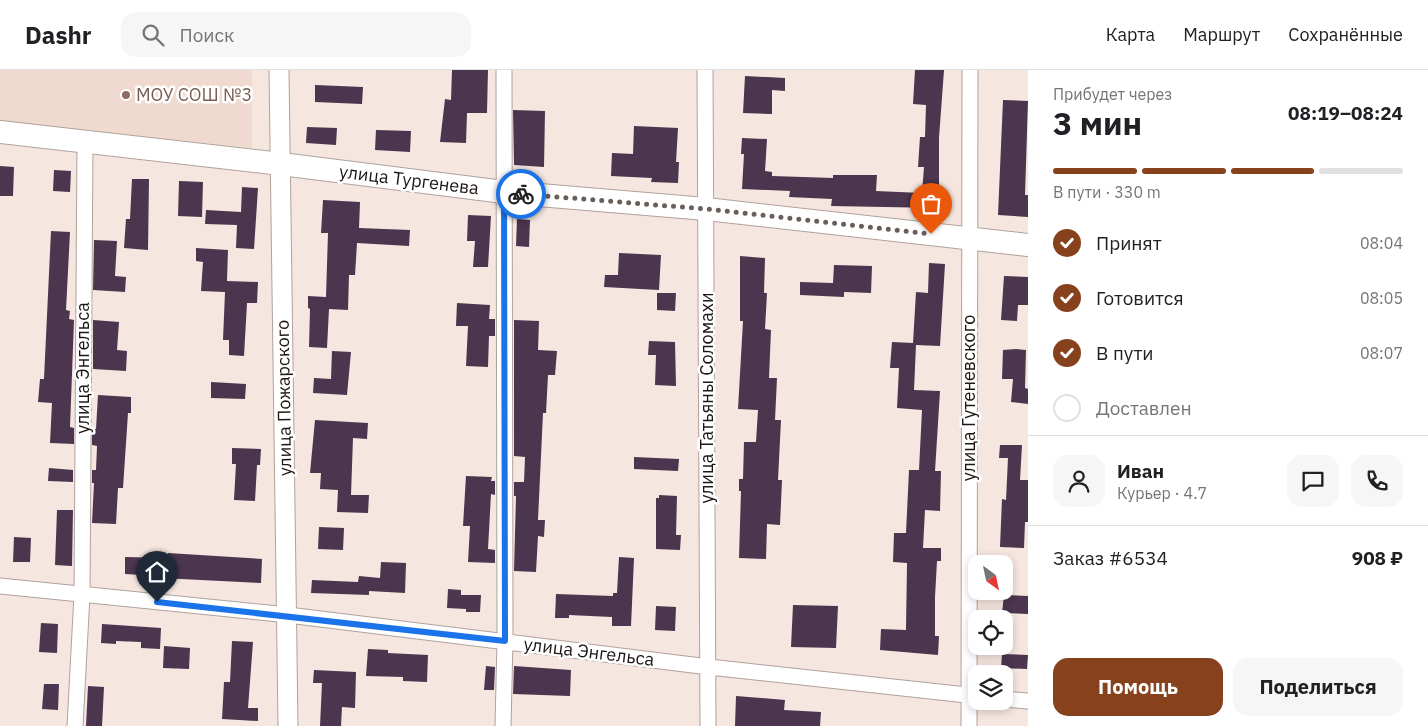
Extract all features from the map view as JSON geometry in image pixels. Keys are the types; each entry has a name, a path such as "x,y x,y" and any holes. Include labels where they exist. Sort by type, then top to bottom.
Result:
{"main road":[{"name":"улица Тургенева","path":"0,132 504,192 706,209 1028,245"}],"street":[{"name":"улица Пожарского","path":"280,70 288,726"},
{"path":"502,726 505,641 504,70"},
{"name":"улица Татьяны Соломахи","path":"705,70 708,726"},
{"name":"улица Гутеневского","path":"970,70 969,239 973,665"},
{"name":"улица Энгельса","path":"82,595 85,142"},
{"name":"улица Энгельса","path":"0,586 288,615 709,667 968,695"},
{"path":"75,726 82,595"},
{"path":"1013,699 1028,701"},
{"name":"улица Гутеневского","path":"969,726 971,710"}],"shaded area":[{"name":"МОУ СОШ №3","path":"0,70 252,70 252,148 0,121"}],"building":[{"path":"452,70 488,70 487,113 467,113 466,143 440,142 445,99 451,100"},
{"path":"915,70 944,70 939,138 939,208 831,206 832,199 789,197 790,191 742,189 744,154 741,154 742,138 767,139 765,171 772,172 772,176 833,178 833,175 877,175 876,191 922,193 924,167 918,167 920,137 925,137 926,105 913,104"},
{"path":"745,76 785,78 785,91 772,90 772,114 743,113"},
{"path":"315,85 363,87 362,104 315,102"},
{"path":"1003,100 1028,101 1025,195 1028,195 1028,217 998,215"},
{"path":"513,110 545,111 544,167 514,165"},
{"path":"634,126 678,128 676,162 679,162 678,183 651,182 652,178 611,176 612,153 633,154"},
{"path":"307,127 337,128 336,145 306,143"},
{"path":"376,130 411,131 410,152 375,150"},
{"path":"0,166 14,167 13,196 0,196"},
{"path":"54,170 71,171 70,192 53,191"},
{"path":"132,179 149,179 148,250 124,248 126,219 130,219"},
{"path":"179,181 203,182 202,217 178,216"},
{"path":"242,187 258,188 254,249 236,248 237,225 205,224 206,210 241,212"},
{"path":"323,200 360,202 359,228 410,230 409,246 357,243 355,275 349,275 348,310 329,309 327,348 309,347 310,309 308,308 308,296 326,297 328,233 321,233"},
{"path":"468,215 491,216 488,267 473,267 475,241 467,241"},
{"path":"517,219 530,220 529,247 516,246"},
{"path":"51,231 70,232 66,310 70,311 69,319 74,320 70,427 74,428 74,444 50,443 52,403 38,402 40,379 44,379"},
{"path":"94,240 117,241 115,276 126,277 125,292 93,290"},
{"path":"196,248 228,250 227,281 258,282 257,303 247,303 244,356 229,355 229,340 223,340 225,292 201,291 203,262 196,261"},
{"path":"619,253 661,255 659,290 604,287 605,275 618,275"},
{"path":"740,256 765,258 764,293 767,293 765,329 771,330 769,378 777,378 775,420 781,420 778,480 782,480 780,525 767,524 766,559 739,558 741,491 739,491 739,479 743,479 744,442 756,442 758,410 738,409 743,321 740,321"},
{"path":"929,263 945,264 940,346 916,345 914,390 940,391 935,471 941,471 940,511 925,510 923,548 941,548 941,561 937,561 935,597 935,636 939,636 938,655 880,650 881,629 906,630 907,563 893,562 894,533 906,533 909,470 919,470 922,410 897,408 899,368 890,368 892,342 913,343 916,292 928,293"},
{"path":"834,265 872,266 871,293 844,292 844,297 800,295 800,282 833,283"},
{"path":"1004,276 1028,277 1028,305 1018,305 1017,321 1001,320"},
{"path":"657,293 676,293 675,311 657,310"},
{"path":"457,303 490,305 489,319 495,319 495,336 489,336 488,367 466,366 468,326 456,326"},
{"path":"93,320 119,322 117,350 127,351 126,371 93,369"},
{"path":"514,320 539,321 538,350 557,351 555,375 548,375 546,413 543,413 538,520 545,520 544,537 538,536 536,572 514,571 516,496 514,496 514,482 524,482 525,457 514,456"},
{"path":"649,341 675,342 676,386 655,385 656,355 648,355"},
{"path":"1003,350 1026,350 1025,388 1028,389 1028,404 1011,402 1013,379 1002,379"},
{"path":"332,351 351,352 347,395 313,393 314,378 331,379"},
{"path":"211,382 246,384 245,399 211,398"},
{"path":"98,395 131,397 131,413 128,413 123,488 118,488 116,524 92,523 94,483 92,483 92,470 96,470 97,446 92,445 92,428 96,429"},
{"path":"315,420 368,423 367,439 353,438 351,495 369,495 368,513 337,512 338,490 320,489 321,473 310,473"},
{"path":"1000,445 1022,445 1020,480 1028,480 1028,522 1025,522 1024,548 1000,547 1002,499 1006,500 1008,458 999,458"},
{"path":"232,448 261,449 260,465 257,465 255,501 234,500 236,464 232,464"},
{"path":"634,457 679,459 678,471 634,469"},
{"path":"49,468 73,470 73,482 48,481"},
{"path":"466,476 492,477 491,481 495,481 495,495 491,494 488,549 495,550 495,563 468,562 470,526 463,526"},
{"path":"659,495 677,496 676,535 681,535 680,550 656,549 656,498 659,498"},
{"path":"57,510 73,510 72,566 55,565"},
{"path":"319,527 344,528 343,550 318,549"},
{"path":"14,537 31,538 30,562 13,562"},
{"path":"168,553 262,559 261,583 141,577 141,575 125,574 125,557 168,558"},
{"path":"619,557 634,558 631,626 612,626 612,617 569,615 569,618 555,618 556,594 613,596 613,593 617,593"},
{"path":"381,562 406,563 405,593 369,591 369,595 311,593 312,580 358,582 359,576 380,578"},
{"path":"448,589 461,590 461,595 481,595 480,612 466,612 466,609 447,608"},
{"path":"1013,595 1028,596 1028,614 1013,613 1013,610 1002,610 1003,600 1013,600"},
{"path":"793,605 838,606 836,648 791,647"},
{"path":"656,606 676,607 675,631 655,630"},
{"path":"41,623 58,624 57,653 39,652"},
{"path":"102,624 161,628 160,649 141,648 141,642 116,641 116,644 101,643"},
{"path":"232,641 253,642 248,708 258,708 258,721 222,719 224,682 230,682"},
{"path":"164,646 190,648 189,669 163,668"},
{"path":"368,649 388,650 388,653 428,655 427,682 403,681 403,677 366,676"},
{"path":"1002,655 1028,655 1027,669 1013,668 1013,665 1001,665"},
{"path":"486,666 495,667 494,690 484,690"},
{"path":"514,666 571,670 570,696 513,694"},
{"path":"314,670 356,672 355,708 342,707 341,726 320,726 322,683 313,683"},
{"path":"44,684 59,684 58,710 42,709"},
{"path":"88,686 104,687 102,726 86,726"},
{"path":"736,696 785,700 784,710 821,712 820,726 735,726"}],"way so far":[{"path":"521,194 706,209 931,234"}],"place":[{"name":"МОУ СОШ №3","path":"126,95"}],"route":[{"path":"157,602 288,615 505,641 504,192 521,194"}]}
